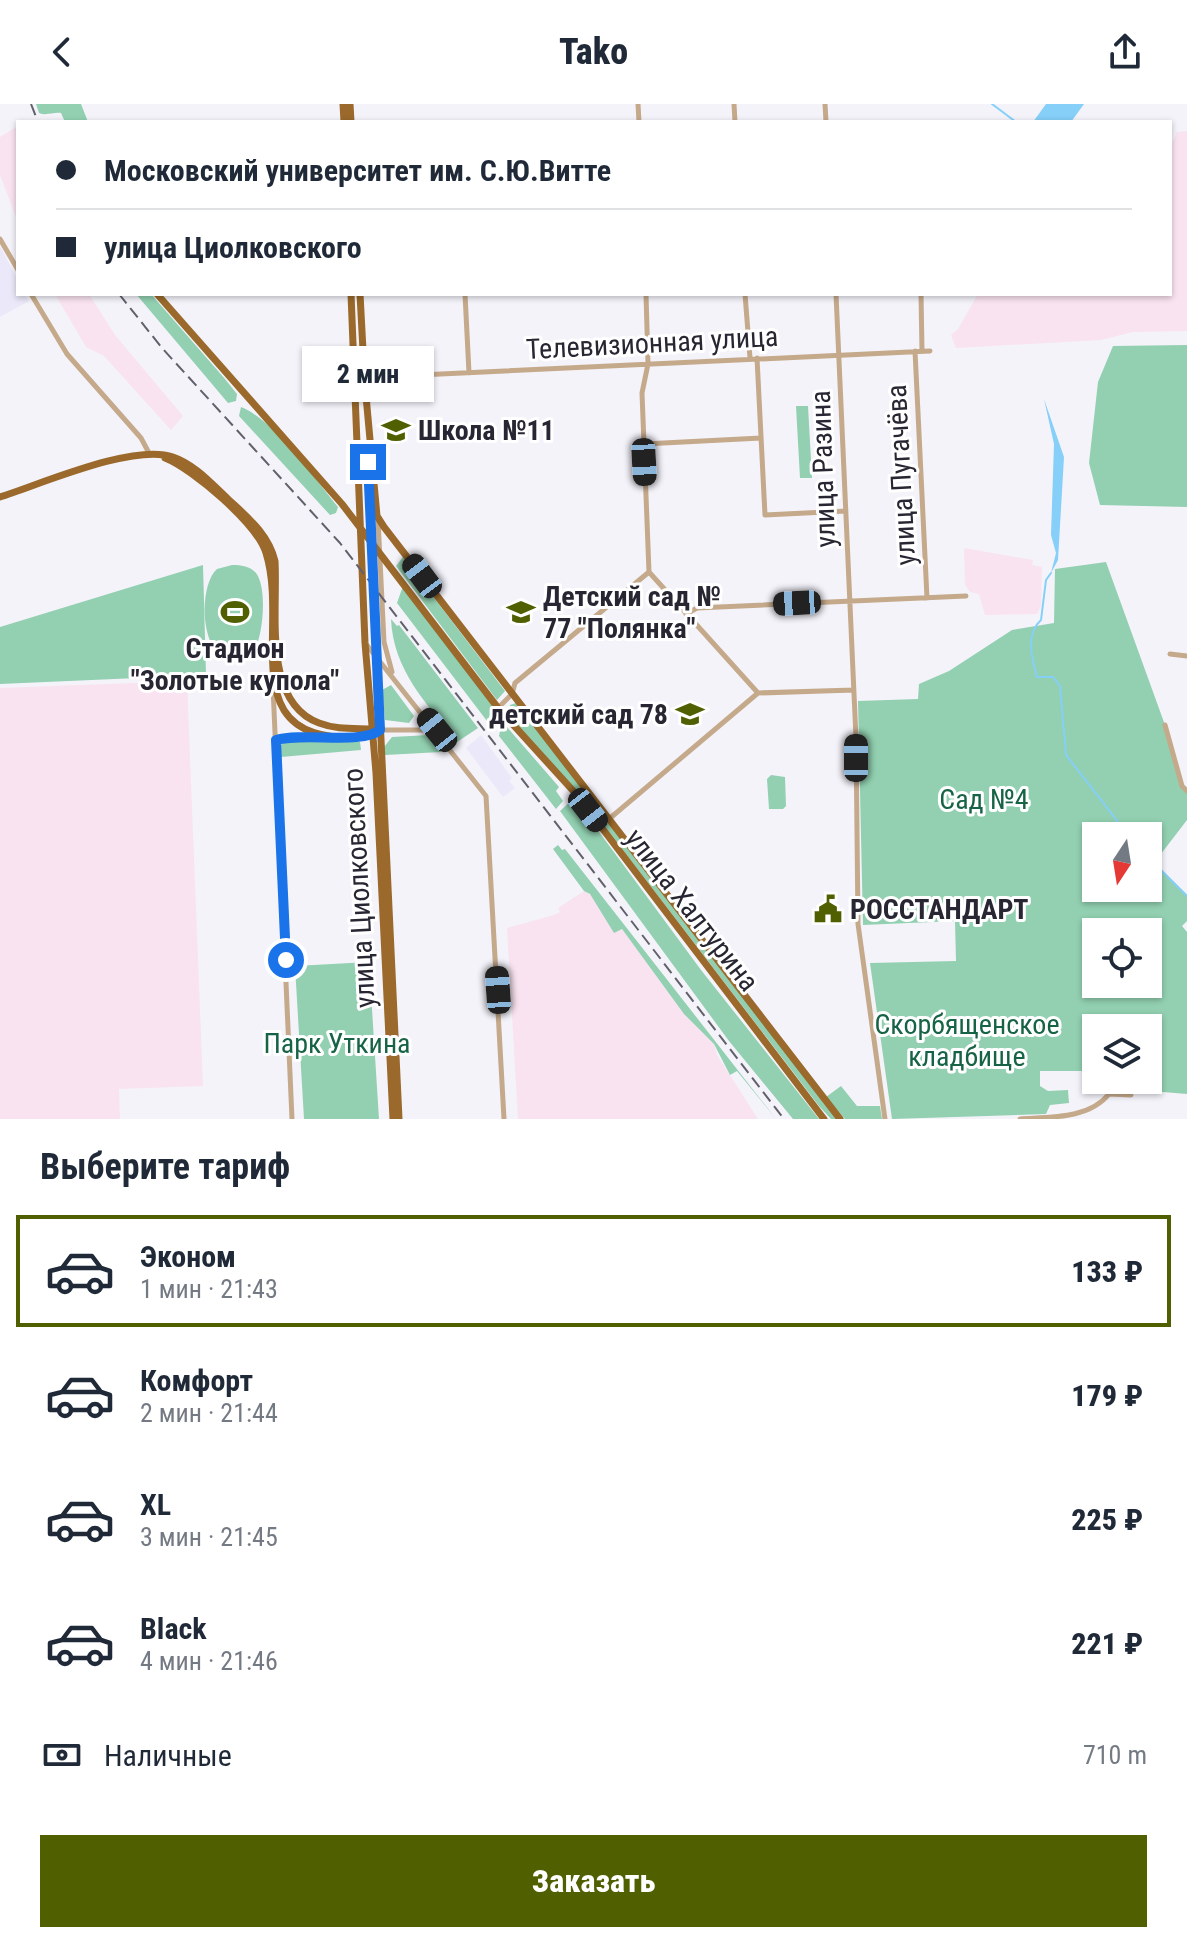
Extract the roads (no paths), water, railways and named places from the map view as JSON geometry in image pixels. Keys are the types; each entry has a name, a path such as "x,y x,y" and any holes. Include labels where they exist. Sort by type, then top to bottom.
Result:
{"main road":[{"name":"улица Халтурина","path":"159,296 342,504 498,708 576,794 824,1119"},
{"name":"улица Циолковского","path":"351,296 365,643 375,732 399,1119"},
{"path":"360,296 377,516"},
{"name":"улица Циолковского","path":"365,385 376,656 375,732 393,1119"},
{"path":"149,453 182,466 194,475 263,546 269,569 273,687 279,703 295,721 327,735 375,732"},
{"path":"0,497 130,455 149,453 176,457 193,468 254,523 269,544 275,561 280,677 293,706 309,719 330,726 375,732"},
{"name":"улица Халтурина","path":"377,516 840,1119"}],"street":[{"path":"0,239 16,267"},
{"path":"32,296 67,354 141,438 149,453"},
{"path":"465,296 469,373"},
{"path":"646,296 648,364 642,393 649,572 758,693"},
{"path":"745,296 754,358 765,515 846,511"},
{"name":"улица Разина","path":"836,296 854,690 858,924 885,1119"},
{"name":"улица Пугачёва","path":"921,296 918,351 927,598"},
{"name":"Телевизионная улица","path":"377,377 930,351"},
{"path":"644,444 761,438"},
{"path":"377,516 384,642 394,677"},
{"path":"498,708 512,694 515,683 649,572"},
{"path":"686,614 697,608 966,596"},
{"path":"365,643 480,787 488,808 504,1119"},
{"path":"1170,654 1187,656"},
{"path":"273,687 292,1119"},
{"path":"609,819 758,693 854,690"},
{"path":"1165,725 1182,786 1187,791"},
{"path":"375,732 437,730"},
{"path":"276,740 327,735"},
{"path":"1020,1119 1082,1115 1101,1105 1109,1094 1131,1095"}],"water":[{"path":"1046,104 1084,104 1072,120 1034,120"},
{"path":"1044,399 1064,457 1058,560 1051,573 1056,553 1051,535 1054,444"}],"waterway":[{"path":"992,104 1013,120"},
{"path":"1051,573 1046,580 1041,620 1031,639 1037,677 1053,677 1060,686 1066,755 1118,822"},
{"path":"1162,871 1187,896"}],"railway":[{"path":"31,104 37,120"},
{"path":"121,296 162,348 340,543 784,1119"}],"place":[{"name":"Школа №11","path":"396,430"},
{"name":"Стадион \"Золотые купола\"","path":"235,612"},
{"name":"Детский сад № 77 \"Полянка\"","path":"521,612"},
{"name":"детский сад 78","path":"690,714"},
{"name":"РОССТАНДАРТ","path":"828,909"}],"park label":[{"name":"Сад №4","path":"984,799"},
{"name":"Скорбященское кладбище","path":"967,1040"},
{"name":"Парк Уткина","path":"337,1043"}]}
